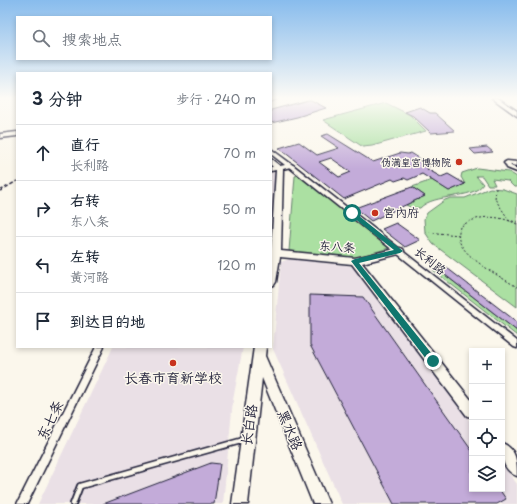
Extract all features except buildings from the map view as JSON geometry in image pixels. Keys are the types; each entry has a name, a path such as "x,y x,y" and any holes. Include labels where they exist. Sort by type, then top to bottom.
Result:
{"street":[{"path":"0,136 16,134"},
{"name":"长利路","path":"272,151 517,345"},
{"path":"272,162 280,169"},
{"path":"511,166 517,164"},
{"path":"272,169 280,169 291,166"},
{"path":"511,166 517,171"},
{"path":"272,268 280,169"},
{"name":"东八条","path":"273,253 355,261 400,251"},
{"path":"355,261 469,407"},
{"name":"东七条","path":"22,504 100,348"},
{"name":"长白路","path":"240,504 247,439 260,351"},
{"name":"黑水路","path":"260,351 321,504"},
{"path":"505,454 517,469"}],"lane":[{"path":"73,504 80,486 247,439"}],"path":[{"path":"496,188 495,199 511,224"},
{"path":"517,223 509,220 484,217 473,219 460,227 459,235 459,241 467,251 517,287"},
{"path":"425,232 459,235"}],"shaded area":[{"path":"272,172 275,173 275,251 272,251"},
{"path":"289,259 353,266 469,420 469,492 505,492 505,468 517,484 517,504 342,504 273,349 281,262"},
{"path":"113,348 243,348 233,400 223,504 38,504"}],"green space":[{"path":"325,122 417,122 426,131 372,146 363,147"},
{"path":"477,168 509,172 517,177 517,187 514,187 508,181 492,179 495,185 488,185 482,176 476,176 483,184 478,189 471,192 434,200 426,203 420,208 412,208 406,205 425,196 412,187 432,180 449,191 465,184 461,177 462,173"},
{"path":"299,175 389,248 355,258 294,253 289,251 295,176"},
{"path":"490,188 503,189 517,194 517,307 433,244 425,232 424,219 427,213 445,200 451,198 465,198"},
{"path":"436,268 517,331 517,336 433,270"}],"railway":[{"path":"0,191 16,182"}],"place":[{"name":"伪满皇宫博物院","path":"459,162"},
{"name":"宫内府","path":"375,213"},
{"name":"长春市育新学校","path":"173,363"}],"route":[{"path":"352,213 400,251 355,261 433,361"}]}
